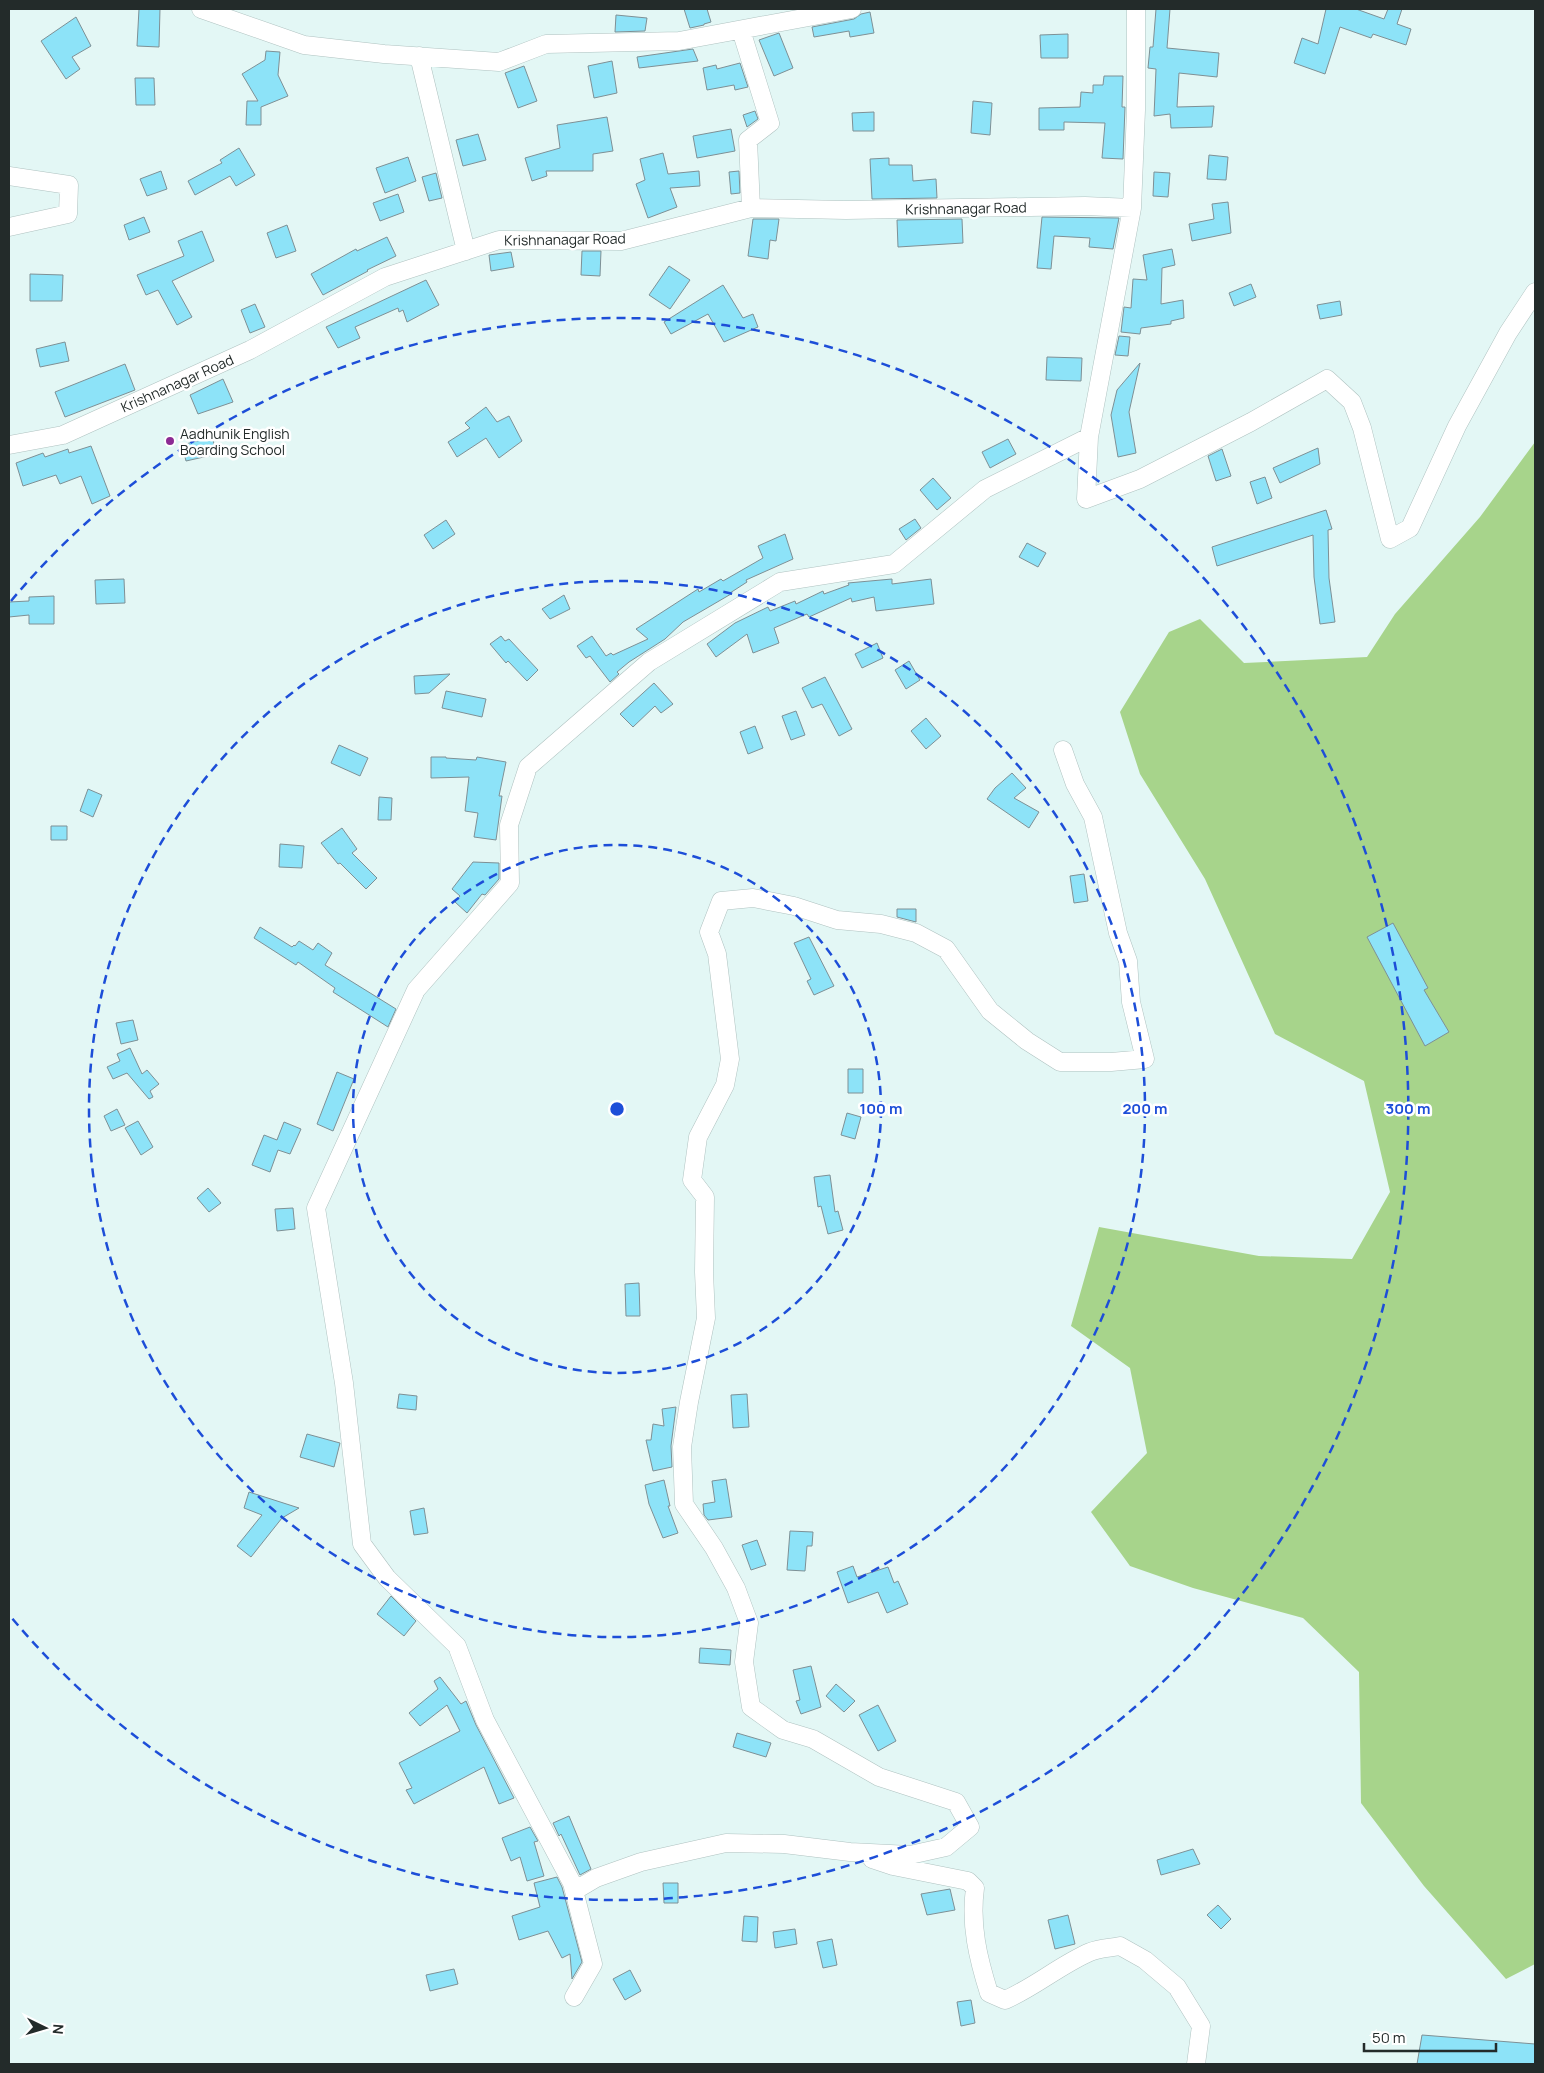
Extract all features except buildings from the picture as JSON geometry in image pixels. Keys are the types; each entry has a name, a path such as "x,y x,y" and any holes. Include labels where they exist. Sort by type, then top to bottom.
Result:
{"street":[{"path":"201,9 304,45 499,62 546,44 679,40 852,9"},
{"path":"1136,9 1136,110 1132,208 1089,437 1086,499 1140,479 1251,422 1327,379 1352,402 1362,428 1390,539 1410,528 1456,426 1508,333 1535,292"},
{"path":"741,30 770,123 748,140 751,208"},
{"path":"419,56 466,251"},
{"path":"9,176 69,186 68,214 9,227"},
{"name":"Krishnanagar Road","path":"9,445 63,435 250,350 386,277 499,240 621,241 751,208 846,210 1132,208"},
{"path":"574,1997 593,1964 572,1883 485,1720 457,1646 388,1578 362,1544 344,1383 316,1208 416,990 510,883 509,825 528,767 649,662 780,582 894,564 985,489 1089,437"},
{"path":"574,1891 596,1878 641,1862 726,1843 784,1844 850,1852 910,1855 946,1846 970,1827 956,1802 879,1777 813,1739 783,1730 751,1707 744,1662 749,1623 732,1580 714,1548 684,1504 682,1446 706,1318 704,1272 705,1197 692,1180 693,1161 698,1137 725,1085 730,1059 717,954 709,932 721,901 753,898 794,906 837,920 881,924 916,933 946,949 990,1011 1027,1041 1060,1062 1111,1062 1145,1059 1131,1002 1128,961 1118,933 1093,818 1075,784 1063,750"},
{"path":"850,1852 893,1866 968,1881 975,1888 974,1937 989,1993 1006,2000 1023,1992 1059,1968 1092,1951 1120,1946 1145,1960 1177,1987 1201,2026 1196,2064"}],"green space":[{"path":"1535,442 1535,1964 1506,1979 1424,1886 1361,1803 1359,1672 1303,1618 1193,1588 1130,1566 1091,1512 1147,1453 1130,1368 1071,1326 1099,1227 1259,1256 1352,1259 1390,1192 1364,1081 1275,1034 1205,879 1140,774 1120,712 1169,632 1200,619 1244,663 1367,657 1395,614 1480,517"}],"place":[{"name":"Aadhunik English Boarding School","path":"170,441"}]}
